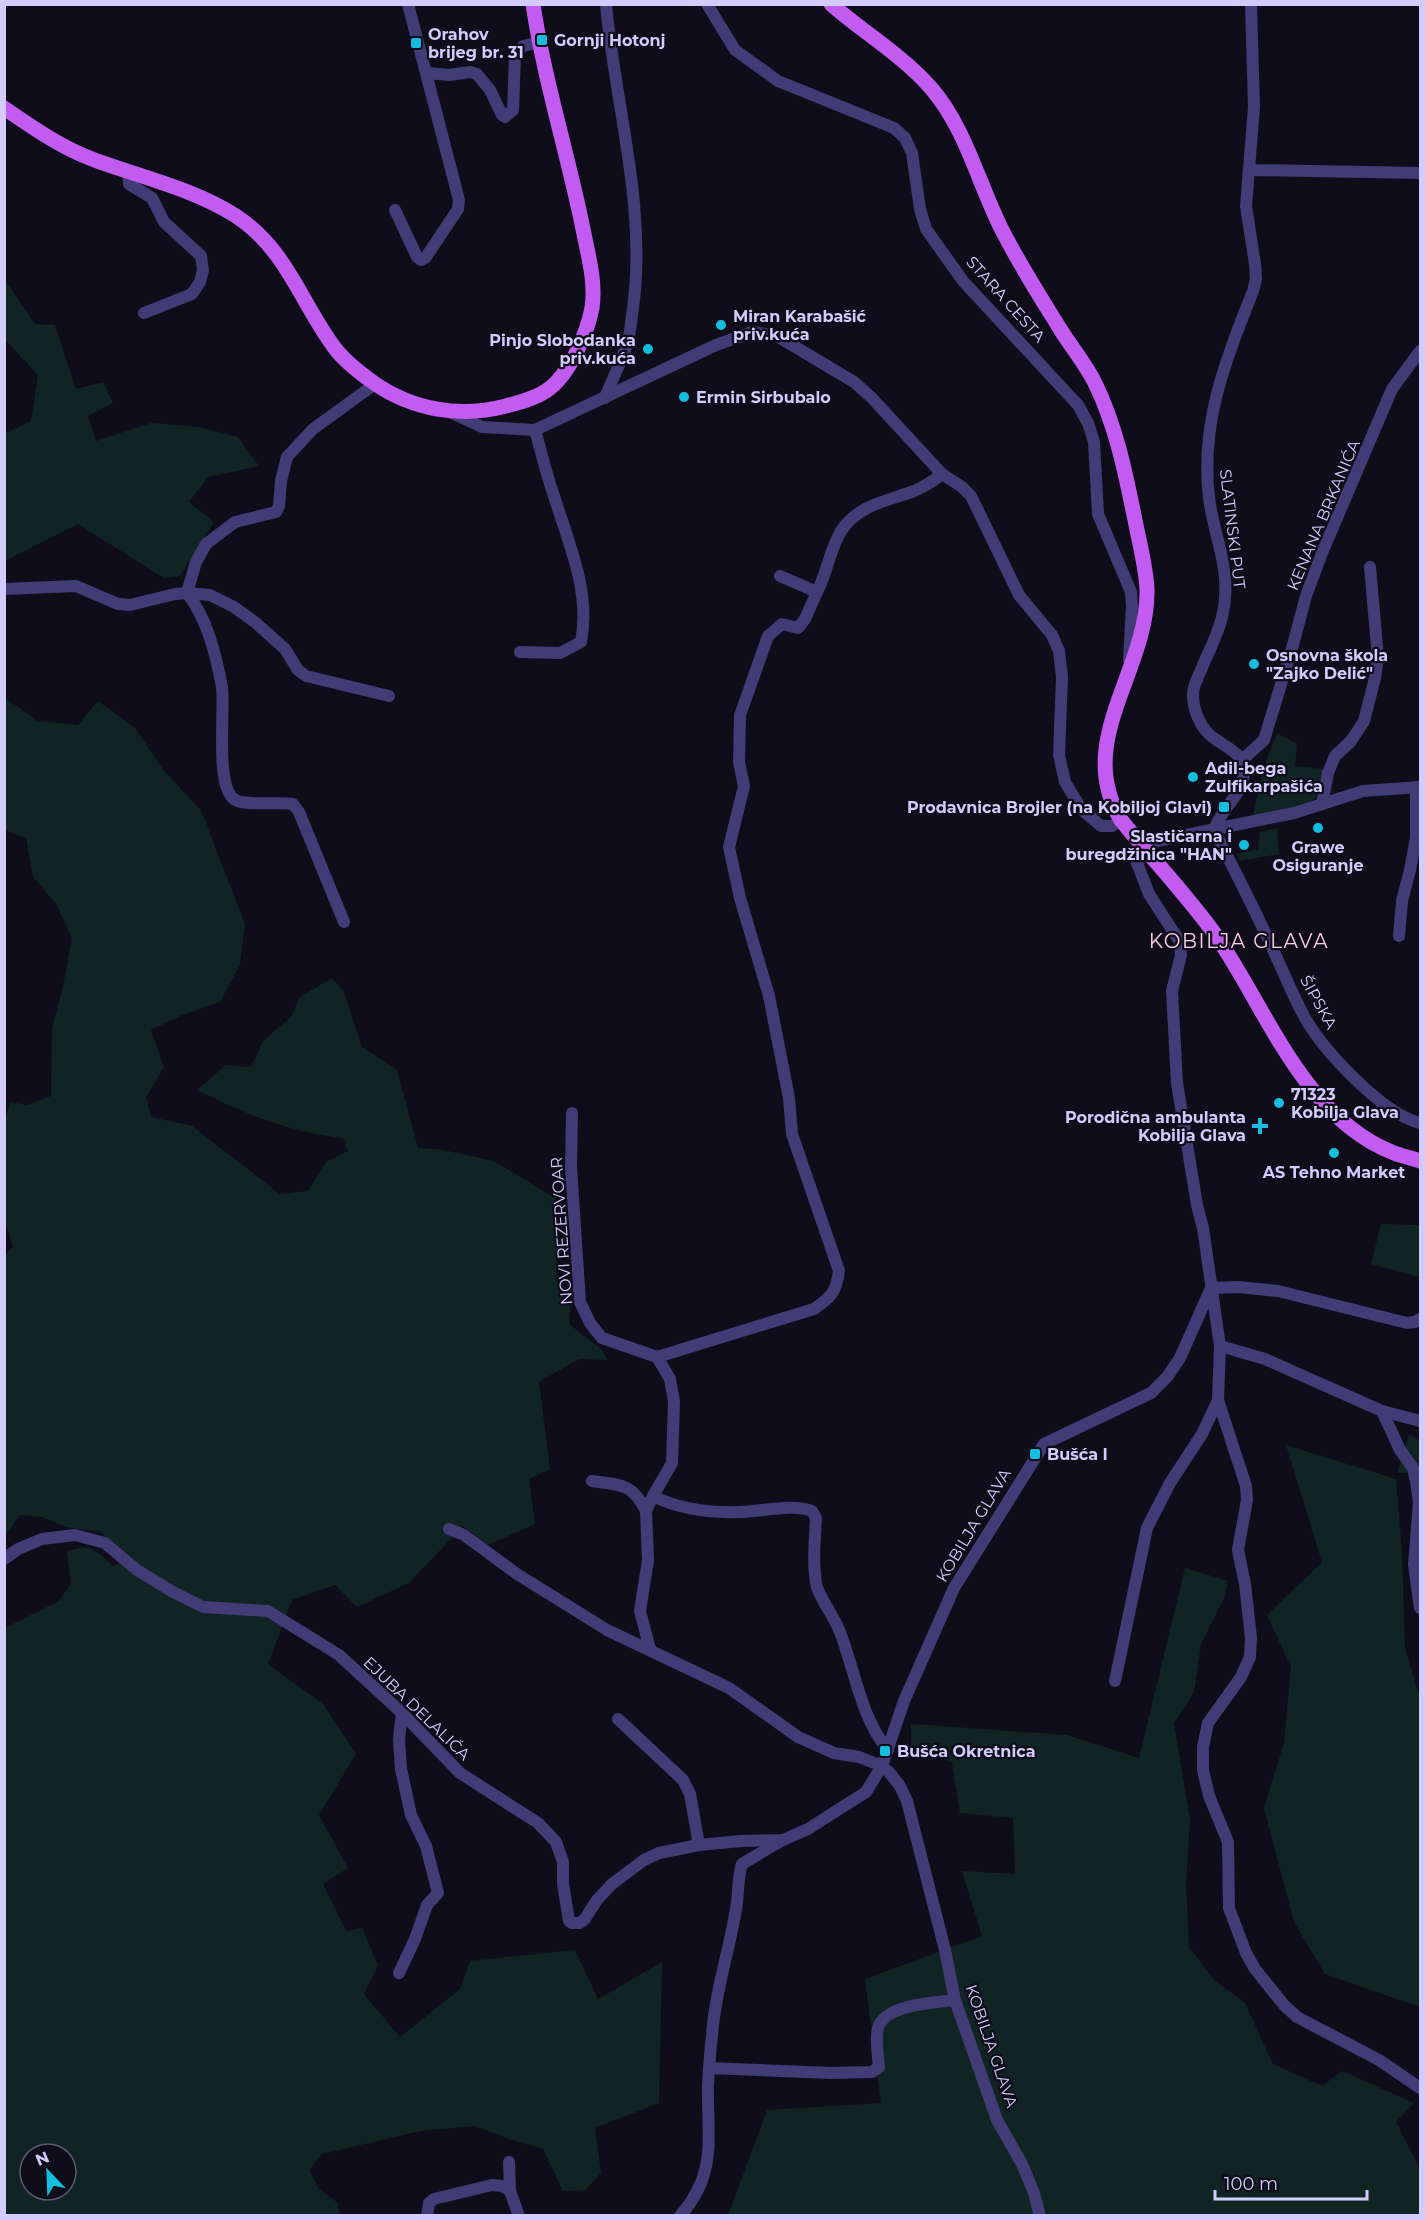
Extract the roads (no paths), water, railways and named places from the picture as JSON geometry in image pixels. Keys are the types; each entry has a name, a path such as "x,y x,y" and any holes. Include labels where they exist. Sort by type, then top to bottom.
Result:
{"main road":[{"path":"4,108 63,146 91,159 196,195 236,216 259,234 285,263 336,350 355,369 375,384 406,401 450,412 495,409 531,399 548,390 561,377 582,342 592,308 593,282 576,192 538,42 533,4"},
{"name":"STARA CESTA","path":"831,4 898,58 930,87 948,110 1000,227 1024,271 1094,381 1112,423 1123,460 1147,589 1142,633 1111,719 1104,758 1105,780 1110,803 1144,848"},
{"path":"1144,848 1216,936 1240,973 1278,1042 1330,1107 1364,1136 1393,1153 1420,1161"}],"street":[{"path":"395,210 417,257 421,260 426,257 458,209 459,200 408,4"},
{"path":"605,398 628,342 635,287 637,228 606,4"},
{"name":"STARA CESTA","path":"707,4 735,50 778,81 894,128 905,138 912,153 920,209 926,229 963,281 1078,405 1094,442 1098,514 1131,592 1128,677"},
{"name":"SLATINSKI PUT","path":"1241,761 1234,750 1205,731 1194,706 1192,692 1223,618 1226,596 1225,575 1209,498 1207,449 1212,411 1224,363 1256,279 1246,206 1254,107 1251,4"},
{"path":"427,73 449,75 470,72 477,74 486,83 505,117 513,110 515,56 523,46 538,42"},
{"path":"1250,170 1420,173"},
{"path":"128,171 129,184 152,198 164,222 201,256 203,270 200,282 192,294 144,313"},
{"path":"450,412 482,427 535,430 716,345 753,332 777,336 854,382 871,397 942,474 971,496 1019,595 1052,635 1059,651 1062,677 1059,754 1065,782 1082,810 1101,826 1112,826 1121,820"},
{"name":"KENANA BRKANIĆA","path":"1241,761 1264,740 1306,596 1322,553 1392,390 1420,351"},
{"path":"344,922 299,812 293,804 244,803 234,800 230,794 223,764 222,689 215,656 200,614 187,593 196,562 206,543 235,522 276,512 287,457 313,429 375,384"},
{"path":"520,652 560,653 581,642 585,621 579,573 535,430"},
{"path":"646,1511 672,1463 674,1401 670,1379 657,1357 814,1309 831,1296 837,1284 839,1271 792,1134 789,1098 769,996 729,847 744,786 739,762 740,715 768,636 782,624 798,628 805,619 825,577 838,538 853,517 867,507 914,490 942,474"},
{"path":"1322,804 1328,773 1335,756 1351,741 1364,721 1375,678 1378,658 1370,567"},
{"path":"780,576 817,592"},
{"path":"4,589 76,586 118,604 130,605 187,593 210,595 245,615 285,648 298,670 306,676 389,696"},
{"path":"1214,830 1218,817 1240,790 1245,773 1241,761"},
{"path":"1399,936 1402,901 1416,838 1418,787 1363,791 1294,813 1152,842 1144,848 1137,863 1149,894 1181,947 1172,991 1177,1083 1203,1228 1220,1346 1218,1400 1246,1486 1247,1500 1238,1550 1245,1584 1251,1638 1250,1657 1241,1677 1208,1724 1203,1747 1203,1770 1209,1796 1228,1842 1229,1908 1246,1953 1255,1969 1284,2005 1298,2017 1379,2060 1420,2088"},
{"name":"ŠIPSKA","path":"1214,830 1305,1018 1328,1050 1372,1093 1395,1113 1420,1123"},
{"name":"NOVI REZERVOAR","path":"572,1113 571,1167 580,1302 590,1323 602,1338 657,1357"},
{"path":"1211,1288 1238,1287 1278,1291 1407,1323 1420,1319"},
{"name":"KOBILJA GLAVA","path":"1040,2216 1034,2193 1022,2164 998,2120 955,2000 945,1950 907,1801 900,1786 882,1766 904,1701 954,1588 1044,1444 1151,1393 1167,1377 1180,1358 1211,1288"},
{"path":"1220,1346 1265,1359 1382,1411 1420,1420"},
{"path":"1115,1681 1147,1528 1170,1483 1202,1434 1218,1400"},
{"path":"1382,1411 1400,1450 1413,1468 1416,1482 1419,1502 1414,1565 1420,1608"},
{"path":"592,1481 622,1485 632,1490 639,1496 646,1511 648,1560 640,1611 650,1649"},
{"path":"653,1496 669,1504 720,1512 786,1509 812,1511 816,1518 818,1588 840,1631 850,1668 877,1736 888,1750"},
{"path":"449,1529 464,1536 517,1574 607,1630 729,1688 798,1737 834,1753 865,1758 882,1766"},
{"name":"EJUBA DELALIĆA","path":"4,1559 18,1549 42,1539 75,1535 105,1544 137,1570 202,1607 267,1611 339,1655 402,1713 460,1773 538,1823 556,1842 563,1862 567,1914 572,1923 584,1920 597,1900 612,1884 644,1860 659,1853 699,1845 783,1840 808,1829 866,1792 882,1766"},
{"path":"399,1973 428,1905 438,1893 426,1846 411,1815 401,1769 399,1740 402,1713"},
{"path":"618,1719 683,1780 690,1794 699,1845"},
{"path":"680,2216 702,2184 710,2148 710,2068 717,1991 736,1908 739,1874 742,1864 783,1840"},
{"path":"710,2068 822,2073 872,2072 879,2067 877,2030 884,2018 895,2011 910,2007 955,2000"},
{"path":"509,2162 510,2191 519,2216"},
{"path":"427,2216 429,2203 434,2199 492,2185 501,2186 510,2191"}],"place":[{"name":"Gornji Hotonj","path":"542,40"},
{"name":"Orahov brijeg br. 31","path":"416,43"},
{"name":"Miran Karabašić priv.kuća","path":"721,325"},
{"name":"Pinjo Slobodanka priv.kuća","path":"648,349"},
{"name":"Ermin Sirbubalo","path":"684,397"},
{"name":"Osnovna škola \"Zajko Delić\"","path":"1254,664"},
{"name":"Adil-bega Zulfikarpašića","path":"1193,777"},
{"name":"Prodavnica Brojler (na Kobiljoj Glavi)","path":"1224,807"},
{"name":"Grawe Osiguranje","path":"1318,828"},
{"name":"Slastičarna i buregdžinica \"HAN\"","path":"1244,845"},
{"name":"71323 Kobilja Glava","path":"1279,1103"},
{"name":"Porodična ambulanta Kobilja Glava","path":"1260,1126"},
{"name":"AS Tehno Market","path":"1334,1153"},
{"name":"Bušća I","path":"1035,1454"},
{"name":"Bušća Okretnica","path":"885,1751"}],"district":[{"name":"KOBILJA GLAVA","path":"1239,941"}]}
